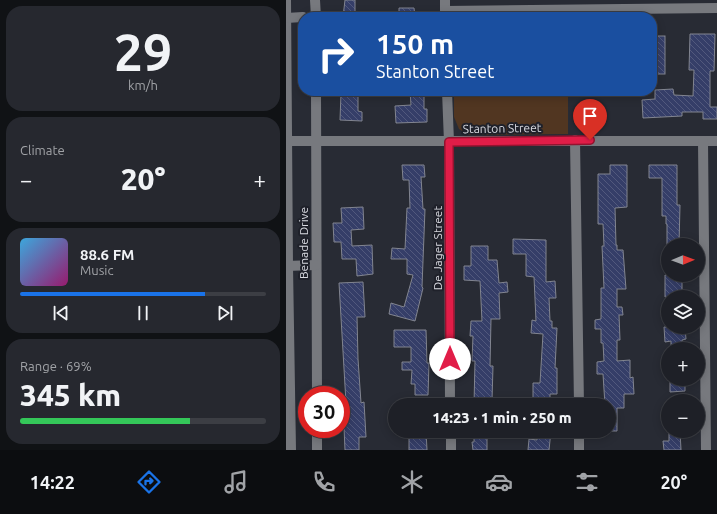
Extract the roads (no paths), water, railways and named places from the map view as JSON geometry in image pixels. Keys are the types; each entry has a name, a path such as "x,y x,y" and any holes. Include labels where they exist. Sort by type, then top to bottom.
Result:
{"street":[{"name":"Benade Drive","path":"286,0 288,141 287,266 292,450"},
{"path":"315,0 316,12"},
{"path":"445,0 445,12"},
{"path":"474,12 577,5 706,4 717,8"},
{"path":"286,18 298,18"},
{"name":"Benade Drive","path":"316,96 317,386"},
{"name":"De Jager Street","path":"447,96 449,142 450,398"},
{"path":"575,140 579,398"},
{"name":"Stanton Street","path":"288,141 717,141"},
{"path":"703,141 706,450"},
{"path":"287,266 316,265"},
{"path":"317,438 317,450"},
{"path":"451,438 451,450"},
{"path":"579,438 579,450"}]}
